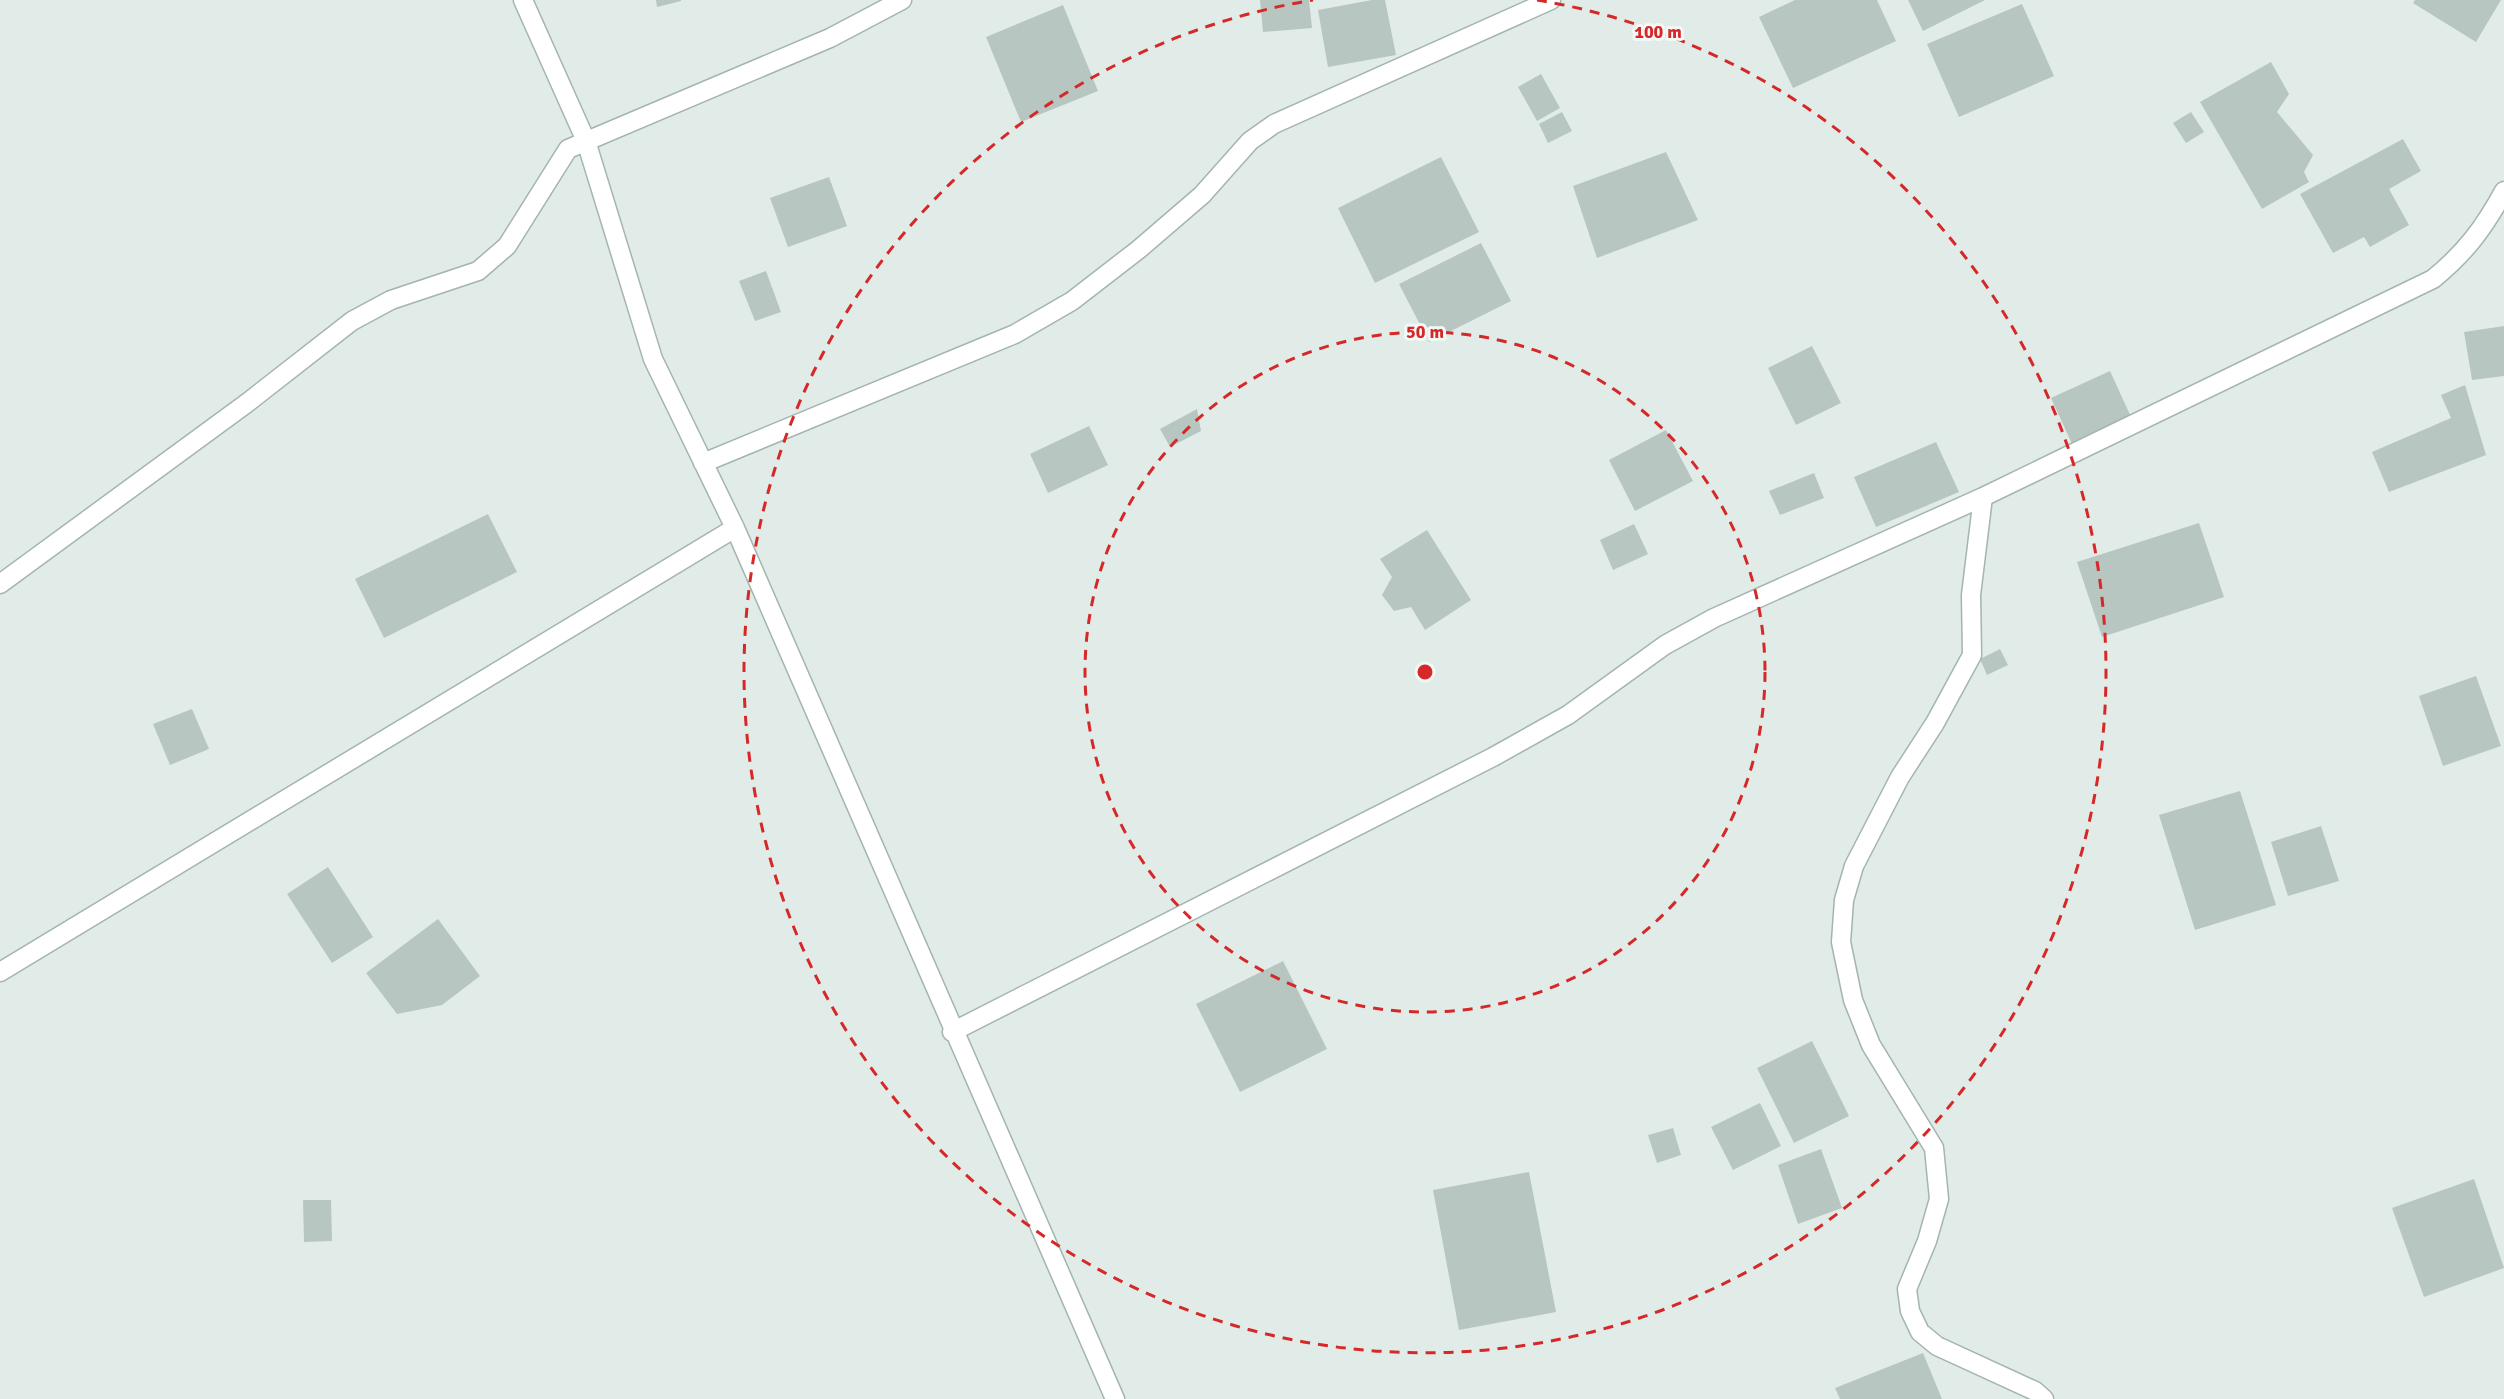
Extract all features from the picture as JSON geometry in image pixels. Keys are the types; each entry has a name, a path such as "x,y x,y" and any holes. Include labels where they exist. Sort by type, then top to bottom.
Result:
{"street":[{"path":"523,0 586,141 653,358 735,528 952,1032 1115,1399"},
{"path":"0,584 247,403 352,321 391,300 478,271 507,246 568,148 830,38 902,0"},
{"path":"703,463 1015,334 1072,301 1138,250 1202,195 1250,141 1274,124 1551,0"},
{"path":"952,1032 1493,756 1568,715 1665,645 1714,618 1983,497 2433,279 2461,256 2488,219 2504,191"},
{"path":"1983,497 1971,595 1972,655 1940,713 1900,777 1854,866 1844,900 1841,942 1853,1000 1871,1045 1934,1148 1939,1199 1927,1241 1907,1289 1910,1311 1920,1332 1936,1346 2035,1391 2044,1399"},
{"path":"0,972 735,528"}],"building":[{"path":"656,0 681,0 681,1 657,7"},
{"path":"1260,0 1309,0 1312,28 1263,32"},
{"path":"1372,0 1385,0 1396,55 1328,67 1318,10"},
{"path":"1795,0 1877,0 1896,41 1793,88 1759,17"},
{"path":"1908,0 1985,0 1923,31"},
{"path":"2415,0 2501,0 2476,42 2413,3"},
{"path":"2022,4 2054,76 1959,117 1927,44"},
{"path":"1063,5 1098,91 1021,122 986,37"},
{"path":"2271,62 2289,94 2277,112 2313,155 2304,172 2309,182 2262,209 2200,102"},
{"path":"1541,74 1560,108 1537,121 1518,87"},
{"path":"1562,112 1572,131 1548,143 1539,124"},
{"path":"2191,112 2204,132 2186,143 2173,123"},
{"path":"2403,139 2421,171 2389,189 2409,225 2370,247 2364,237 2333,253 2300,194"},
{"path":"1666,152 1698,220 1597,258 1573,186"},
{"path":"1441,157 1479,232 1375,283 1338,208"},
{"path":"829,177 847,226 788,247 770,198"},
{"path":"1481,243 1511,301 1429,342 1399,284"},
{"path":"766,271 781,312 755,321 739,281"},
{"path":"2504,326 2504,376 2472,380 2464,332"},
{"path":"1812,346 1841,403 1796,425 1768,368"},
{"path":"2110,371 2131,417 2072,444 2051,398"},
{"path":"2465,385 2486,455 2389,492 2372,452 2451,418 2441,395"},
{"path":"1197,409 1201,431 1170,447 1160,429"},
{"path":"1089,426 1108,465 1048,493 1030,454"},
{"path":"1666,430 1693,481 1635,511 1609,460"},
{"path":"1936,442 1959,492 1876,527 1854,477"},
{"path":"1814,473 1824,498 1780,515 1769,491"},
{"path":"488,514 517,572 384,638 355,579"},
{"path":"2199,523 2224,597 2102,637 2077,562"},
{"path":"1634,524 1648,554 1613,570 1600,540"},
{"path":"1427,530 1471,600 1425,630 1411,607 1394,611 1382,595 1392,577 1380,559"},
{"path":"2000,649 2008,665 1987,675 1980,659"},
{"path":"2476,676 2501,746 2443,766 2419,696"},
{"path":"192,709 209,749 170,765 153,724"},
{"path":"2240,791 2276,905 2195,930 2159,815"},
{"path":"2321,826 2339,881 2288,896 2271,842"},
{"path":"328,867 373,937 332,963 287,894"},
{"path":"438,919 480,976 442,1005 397,1014 366,973"},
{"path":"1283,961 1327,1049 1240,1092 1196,1004"},
{"path":"1812,1041 1849,1116 1794,1143 1757,1068"},
{"path":"1760,1103 1781,1146 1733,1170 1711,1127"},
{"path":"1673,1128 1681,1155 1657,1163 1648,1135"},
{"path":"1821,1149 1842,1208 1798,1224 1778,1165"},
{"path":"1529,1172 1556,1312 1459,1330 1433,1190"},
{"path":"2474,1179 2504,1268 2424,1297 2392,1208"},
{"path":"303,1200 331,1200 332,1241 304,1242"},
{"path":"1923,1353 1942,1399 1840,1399 1835,1388"}]}
